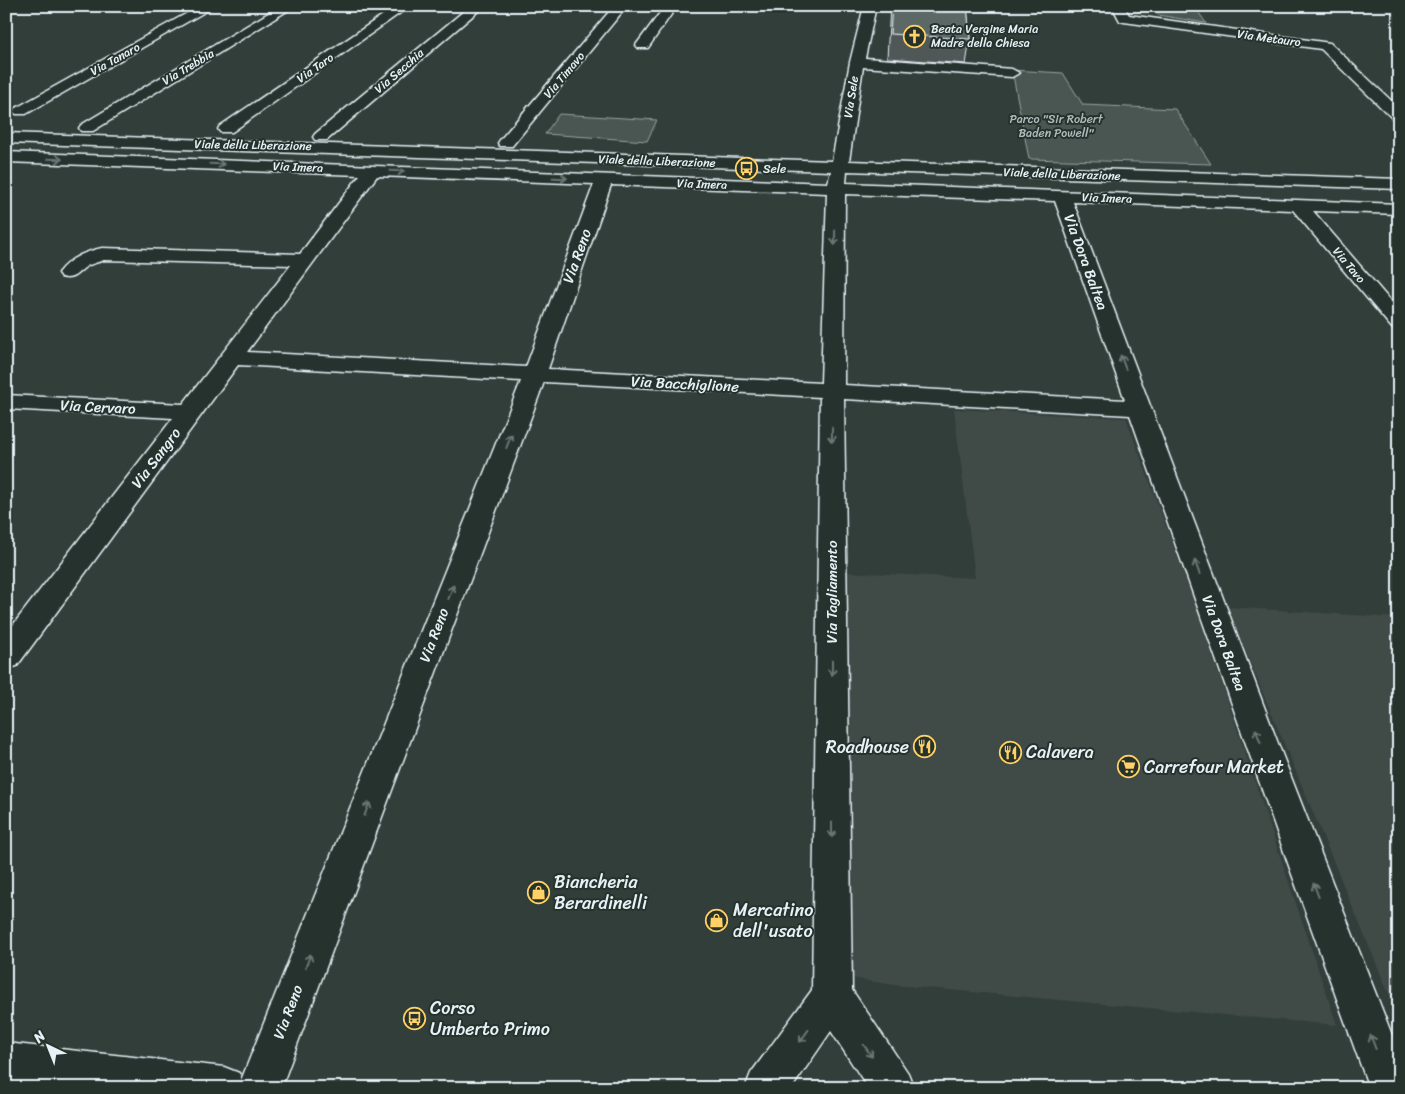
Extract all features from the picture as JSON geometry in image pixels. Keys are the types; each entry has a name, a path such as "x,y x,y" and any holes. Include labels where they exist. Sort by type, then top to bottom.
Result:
{"street":[{"name":"Via Tanaro","path":"21,112 209,6"},
{"name":"Via Trebbia","path":"87,128 289,6"},
{"name":"Via Taro","path":"226,129 404,6"},
{"name":"Via Secchia","path":"321,137 436,39 478,6"},
{"name":"Via Timavo","path":"506,143 622,6"},
{"path":"643,45 671,6"},
{"name":"Via Sele","path":"837,178 857,62 870,6"},
{"name":"Via Metauro","path":"1118,6 1124,18 1325,46 1399,117"},
{"path":"857,62 1012,73"},
{"name":"Viale della Liberazione","path":"6,138 294,146 837,178 1399,184"},
{"name":"Via Imera","path":"6,157 604,180 837,178 1062,197 1399,209"},
{"name":"Via Sangro","path":"6,657 373,170"},
{"name":"Via Tagliamento","path":"832,996 832,392 837,178"},
{"name":"Via Reno","path":"259,1088 535,375 604,180"},
{"name":"Via Dora Baltea","path":"1062,197 1273,778 1391,1088"},
{"name":"Via Tavo","path":"1299,206 1399,324"},
{"path":"68,274 80,262 102,254 306,260"},
{"name":"Via Bacchiglione","path":"230,358 1140,408"},
{"name":"Via Cervaro","path":"6,402 190,412"},
{"path":"766,1088 832,996 893,1088"},
{"path":"6,1064 224,1088"}],"shaded area":[{"path":"954,409 1126,418 1197,610 1337,1025 894,985 844,977 844,572 975,578"},
{"path":"1227,607 1399,618 1399,1018"}],"green space":[{"path":"1152,6 1194,6 1206,23 1158,15"},
{"name":"Parco \"Sir Robert Baden Powell\"","path":"1012,70 1063,73 1083,105 1175,109 1211,164 1029,159"},
{"path":"559,114 657,120 647,141 545,134"}],"building":[{"path":"892,6 967,6 970,39 890,34"}],"place":[{"name":"Beata Vergine Maria Madre della Chiesa","path":"915,36"},
{"name":"Sele","path":"747,169"},
{"name":"Roadhouse","path":"925,747"},
{"name":"Calavera","path":"1010,752"},
{"name":"Carrefour Market","path":"1128,767"},
{"name":"Biancheria Berardinelli","path":"538,892"},
{"name":"Mercatino dell'usato","path":"717,920"},
{"name":"Corso Umberto Primo","path":"414,1018"}]}
